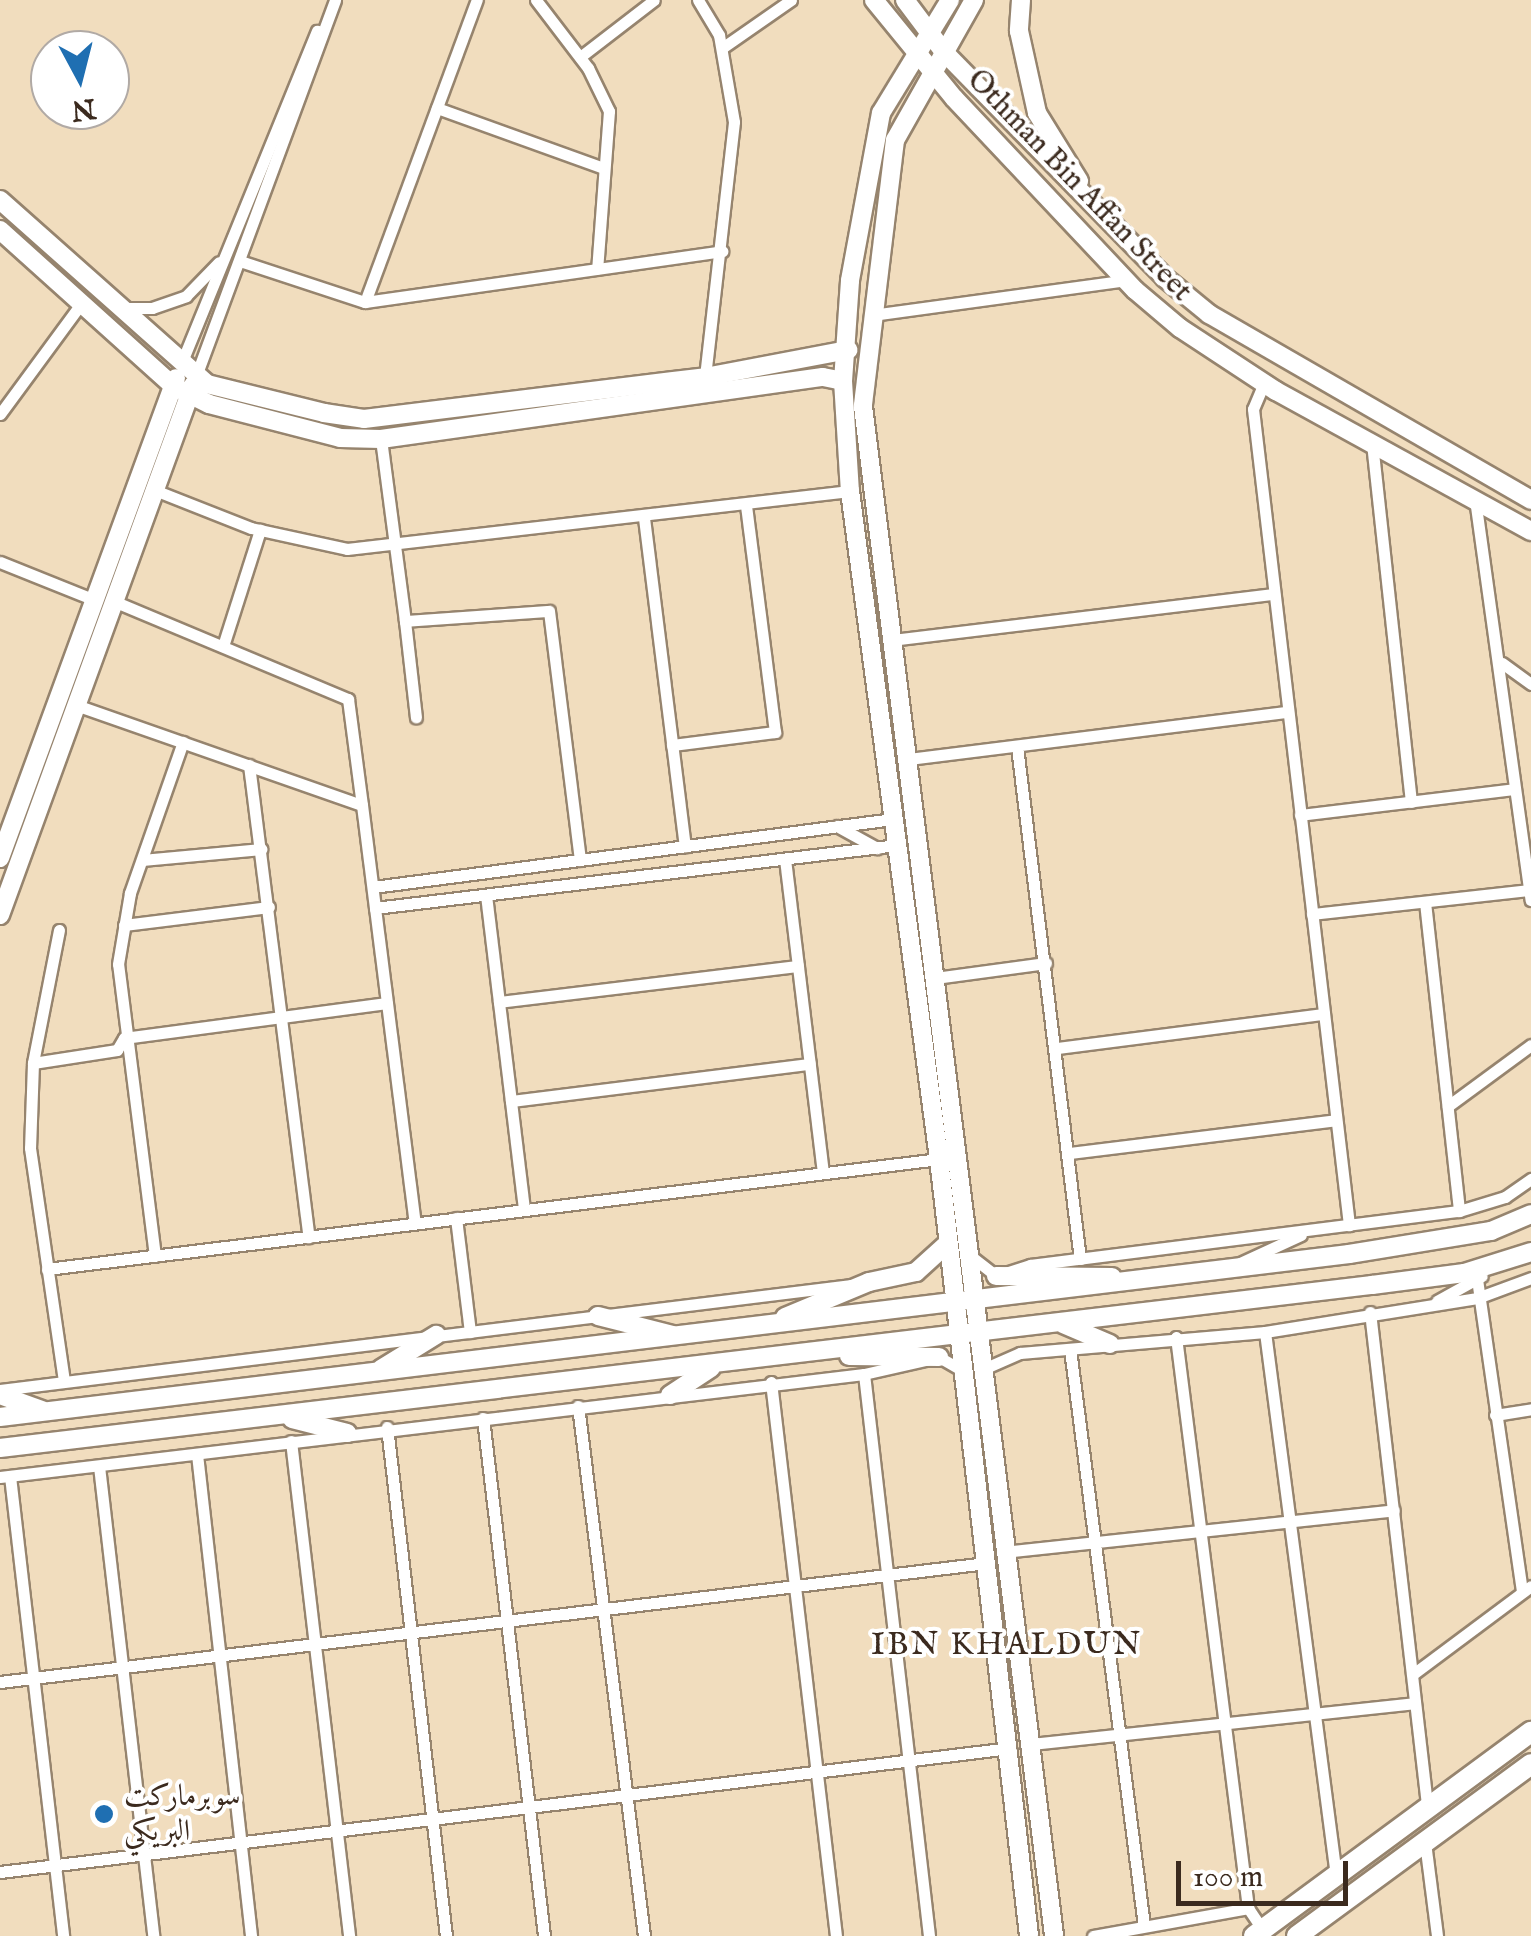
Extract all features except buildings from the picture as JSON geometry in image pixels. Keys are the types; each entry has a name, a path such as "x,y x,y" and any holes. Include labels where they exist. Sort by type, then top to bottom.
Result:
{"highway":[{"path":"1258,1933 1531,1732"},
{"path":"1298,1936 1531,1764"}],"street":[{"path":"0,915 152,489 225,256 333,0"},
{"path":"188,370 243,262 333,0"},
{"path":"365,302 477,0"},
{"path":"536,0 580,57 608,112 598,269"},
{"path":"580,57 654,0"},
{"path":"698,0 722,48 734,122 705,377"},
{"path":"722,48 791,0"},
{"name":"Othman Bin Affan Street","path":"874,0 931,72 1124,276 1180,328 1264,383 1531,530"},
{"name":"Othman Bin Affan Street","path":"905,0 944,52 1165,278 1241,334 1531,500"},
{"path":"950,0 882,112 874,140 850,281 843,381 850,492 893,819 887,846 939,1159 955,1336 972,1370 1004,1552 1054,1936"},
{"path":"974,0 895,140 863,406 970,1254 978,1334 972,1370 986,1563 1029,1936"},
{"path":"1021,0 1019,31 1037,113 1063,161 1114,224"},
{"path":"437,108 604,168"},
{"path":"0,200 188,370 228,391 364,419 705,377 848,350"},
{"path":"0,227 80,305 181,390 340,438 381,439 823,377 843,381"},
{"path":"0,227 36,246 48,244"},
{"path":"243,262 365,302 722,252"},
{"path":"119,308 152,308 186,296 225,256"},
{"path":"872,315 1124,276 1140,268 1200,319 1241,334"},
{"path":"0,414 80,305"},
{"path":"1264,383 1254,408 1349,1225"},
{"path":"0,858 92,600 181,390"},
{"path":"381,439 416,717"},
{"path":"1372,443 1411,802"},
{"path":"152,489 260,530 347,549 850,492"},
{"path":"1475,499 1502,663 1514,789 1531,900"},
{"path":"672,746 775,732 746,505"},
{"path":"644,518 685,846"},
{"path":"223,646 260,530"},
{"path":"0,562 92,600"},
{"path":"892,640 1274,594"},
{"path":"112,600 348,699 415,1223"},
{"path":"405,622 549,611 580,860"},
{"path":"1502,663 1531,684"},
{"path":"73,704 362,805"},
{"path":"908,759 1288,712"},
{"path":"155,1256 124,1038 118,964 142,860 183,742"},
{"path":"1017,747 1058,1048 1080,1258"},
{"path":"249,766 284,1016 309,1236"},
{"path":"1300,816 1514,789"},
{"path":"372,886 893,819"},
{"path":"837,826 887,846"},
{"path":"376,908 887,846"},
{"path":"142,860 260,849"},
{"path":"785,859 823,1173"},
{"path":"1312,914 1530,890"},
{"path":"486,895 524,1210"},
{"path":"1425,902 1459,1211"},
{"path":"124,925 269,907"},
{"path":"59,930 33,1062 30,1148 64,1381"},
{"path":"936,978 1046,963"},
{"path":"499,1002 798,966"},
{"path":"124,1038 387,1003"},
{"path":"1058,1048 1324,1014"},
{"path":"33,1062 117,1050 124,1038"},
{"path":"1448,1106 1531,1045"},
{"path":"511,1102 810,1064"},
{"path":"1069,1154 1336,1120"},
{"path":"47,1269 939,1159"},
{"path":"996,1276 1080,1258 1459,1211 1504,1197 1531,1178"},
{"path":"0,1417 974,1304 1464,1237 1531,1214"},
{"path":"456,1218 470,1332"},
{"path":"1224,1270 1314,1229"},
{"path":"0,1392 869,1282 916,1272 948,1243"},
{"path":"970,1254 982,1272 996,1276 1152,1280"},
{"path":"1429,1305 1524,1255"},
{"path":"0,1448 1062,1324 1464,1272 1524,1255"},
{"path":"809,1352 939,1357 972,1370 1020,1353 1265,1332 1370,1312 1477,1298 1531,1278"},
{"path":"1414,1674 1527,1589 1495,1415 1477,1279"},
{"path":"745,1330 869,1282"},
{"path":"1370,1312 1427,1808"},
{"path":"598,1316 683,1338"},
{"path":"1062,1324 1110,1344"},
{"path":"1265,1332 1336,1876"},
{"path":"374,1374 436,1335"},
{"path":"1176,1337 1248,1908 1258,1933"},
{"path":"1070,1349 1144,1926"},
{"path":"3,1472 98,1466 387,1427 864,1374 939,1357"},
{"path":"670,1394 716,1365"},
{"path":"864,1374 912,1762 929,1936"},
{"path":"771,1382 836,1936"},
{"path":"0,1392 47,1412"},
{"path":"578,1406 644,1936"},
{"path":"1495,1415 1531,1409"},
{"path":"282,1416 346,1433"},
{"path":"483,1418 526,1812 544,1936"},
{"path":"387,1427 446,1936"},
{"path":"291,1441 349,1936"},
{"path":"3,1472 32,1444"},
{"path":"197,1454 251,1936"},
{"path":"98,1466 154,1936"},
{"path":"3,1472 63,1936"},
{"path":"1004,1552 1394,1510"},
{"path":"0,1682 986,1563"},
{"path":"1032,1744 1120,1738 1413,1703"},
{"path":"0,1872 526,1812 1010,1748"},
{"path":"1425,1842 1438,1936"},
{"path":"1093,1936 1248,1908"}],"place":[{"name":"سوبرماركت البريكي","path":"104,1814"}],"district":[{"name":"IBN KHALDUN","path":"1007,1646"}]}
